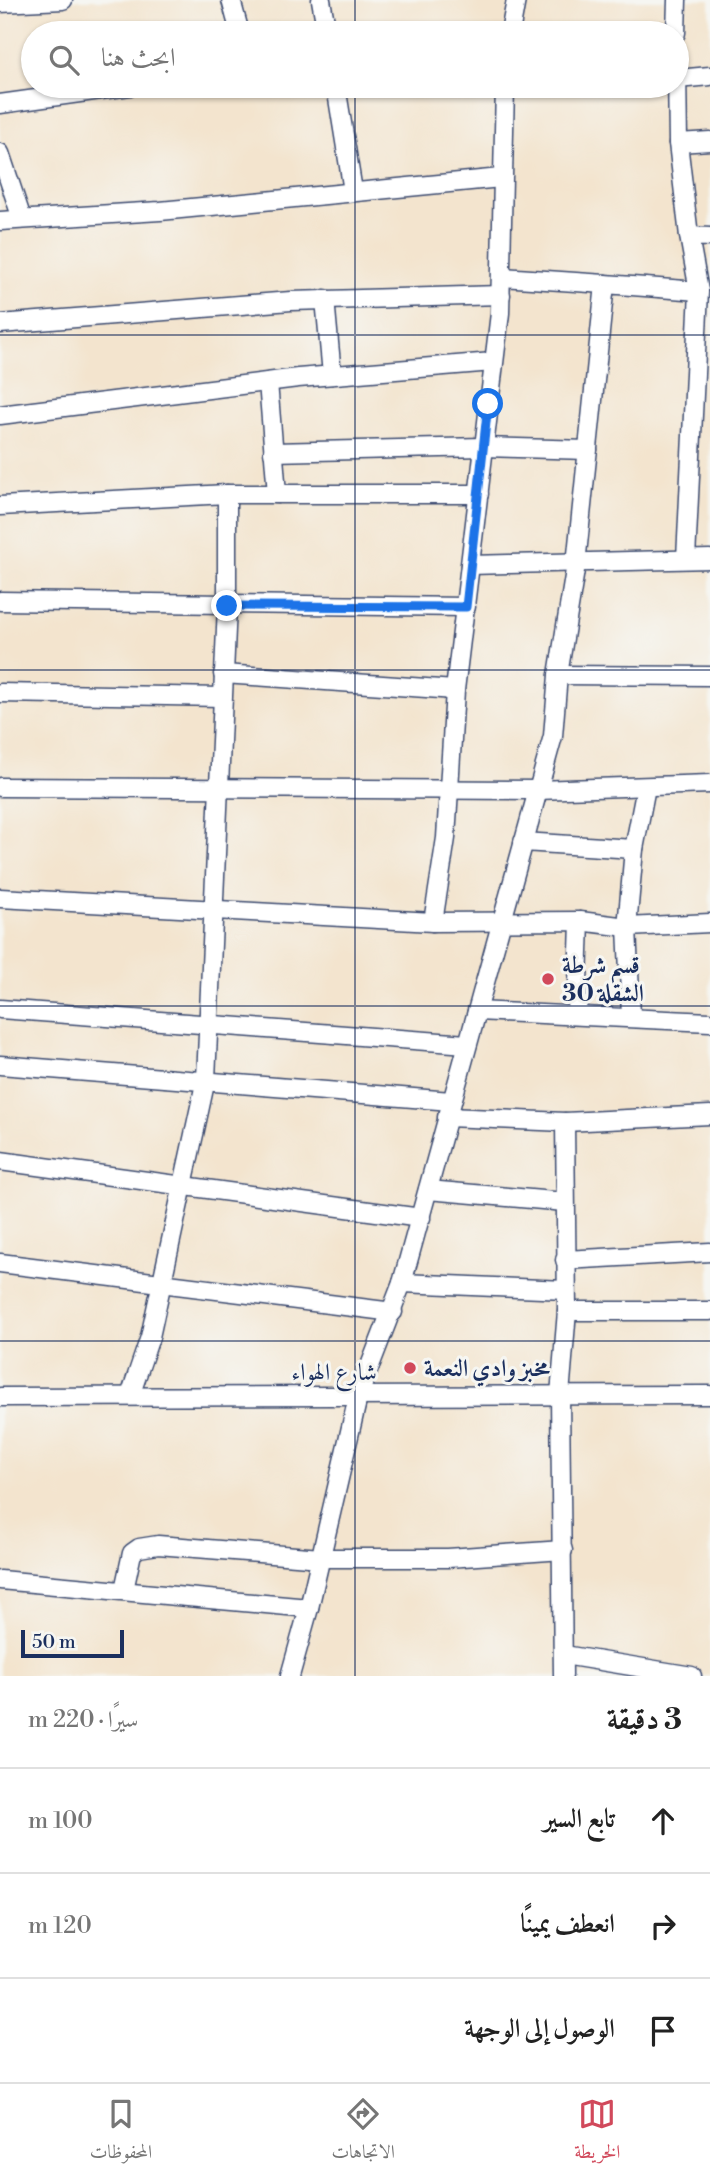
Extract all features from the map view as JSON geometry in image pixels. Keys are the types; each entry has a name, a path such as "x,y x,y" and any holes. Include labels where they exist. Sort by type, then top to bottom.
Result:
{"street":[{"path":"0,3 63,0"},
{"path":"231,0 237,21"},
{"path":"321,0 325,21"},
{"path":"512,21 516,0"},
{"path":"676,21 677,0"},
{"path":"689,78 710,76"},
{"path":"0,104 43,98"},
{"path":"338,98 353,191"},
{"path":"433,922 441,874 449,790 454,690 466,607 502,286 501,178 504,98"},
{"path":"677,98 678,143 689,236 699,291 686,559"},
{"path":"678,143 710,141"},
{"path":"0,153 22,219"},
{"path":"0,220 160,211 501,178"},
{"path":"689,236 710,237"},
{"path":"0,324 502,286 605,284 699,291"},
{"path":"290,1676 309,1608 358,1397 402,1283 467,1044 503,924 552,736 558,675 576,564 605,284"},
{"path":"325,299 332,375"},
{"path":"0,415 332,375 493,362"},
{"path":"268,382 277,494"},
{"path":"273,452 483,447 588,450"},
{"path":"0,506 227,494 479,494"},
{"path":"130,1396 150,1337 206,1079 211,1023 227,606 227,494"},
{"path":"470,565 710,559"},
{"path":"0,601 466,607"},
{"path":"223,674 454,690"},
{"path":"558,675 710,676"},
{"path":"0,693 222,697"},
{"path":"0,787 537,790 710,784"},
{"path":"631,1016 627,927 634,849 646,787"},
{"path":"523,842 634,849"},
{"path":"0,898 433,922 503,924 580,921 627,927 710,923"},
{"path":"577,1015 580,921"},
{"path":"0,1009 467,1044"},
{"path":"477,1011 710,1021"},
{"path":"0,1065 206,1079 565,1122 710,1115"},
{"path":"564,1676 560,1395 567,1311 565,1122"},
{"path":"0,1161 421,1218"},
{"path":"428,1190 565,1202"},
{"path":"565,1260 710,1252"},
{"path":"0,1263 393,1312"},
{"path":"402,1283 566,1290"},
{"path":"567,1311 710,1311"},
{"name":"شارع الهواء","path":"0,1397 710,1395"},
{"path":"124,1590 132,1553 139,1548 158,1545 321,1558 448,1558 563,1550"},
{"path":"0,1580 309,1608"},
{"path":"564,1655 692,1676"}],"place":[{"name":"قسم شرطة الشقلة 30","path":"548,979"},
{"name":"مخبز وادي النعمة","path":"410,1368"}],"route":[{"path":"227,606 466,607 488,404"}]}
